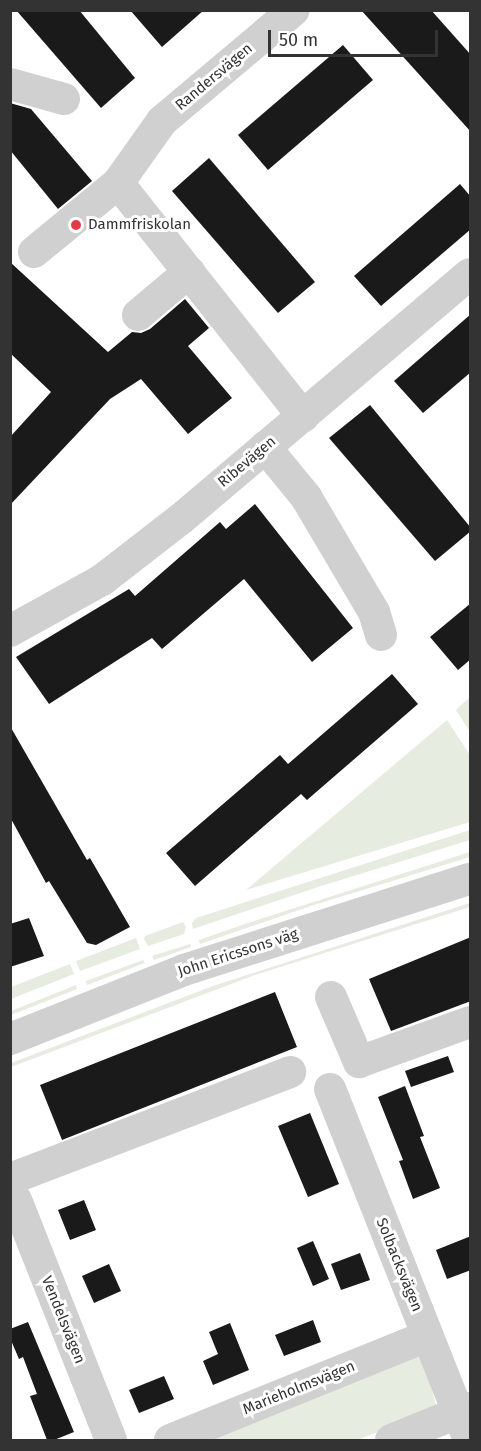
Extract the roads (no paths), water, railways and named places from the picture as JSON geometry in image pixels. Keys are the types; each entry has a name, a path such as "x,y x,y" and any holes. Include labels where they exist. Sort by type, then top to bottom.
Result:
{"street":[{"name":"Randersvägen","path":"34,252 118,183 162,121 294,10"},
{"path":"10,84 64,99"},
{"path":"118,183 303,416"},
{"path":"138,315 189,272"},
{"name":"Ribevägen","path":"10,631 102,580 182,518 471,274"},
{"path":"265,447 306,497 374,612 381,635"},
{"name":"John Ericssons väg","path":"10,1039 184,969 471,879"},
{"path":"331,997 359,1062 471,1022"},
{"path":"13,1189 290,1072"},
{"name":"Solbacksvägen","path":"330,1089 427,1336 466,1421"},
{"name":"Vendelsvägen","path":"13,1189 111,1440"},
{"name":"Marieholmsvägen","path":"170,1440 427,1336"},
{"path":"391,1440 466,1421"}],"place":[{"name":"Dammfriskolan","path":"76,225"}]}
